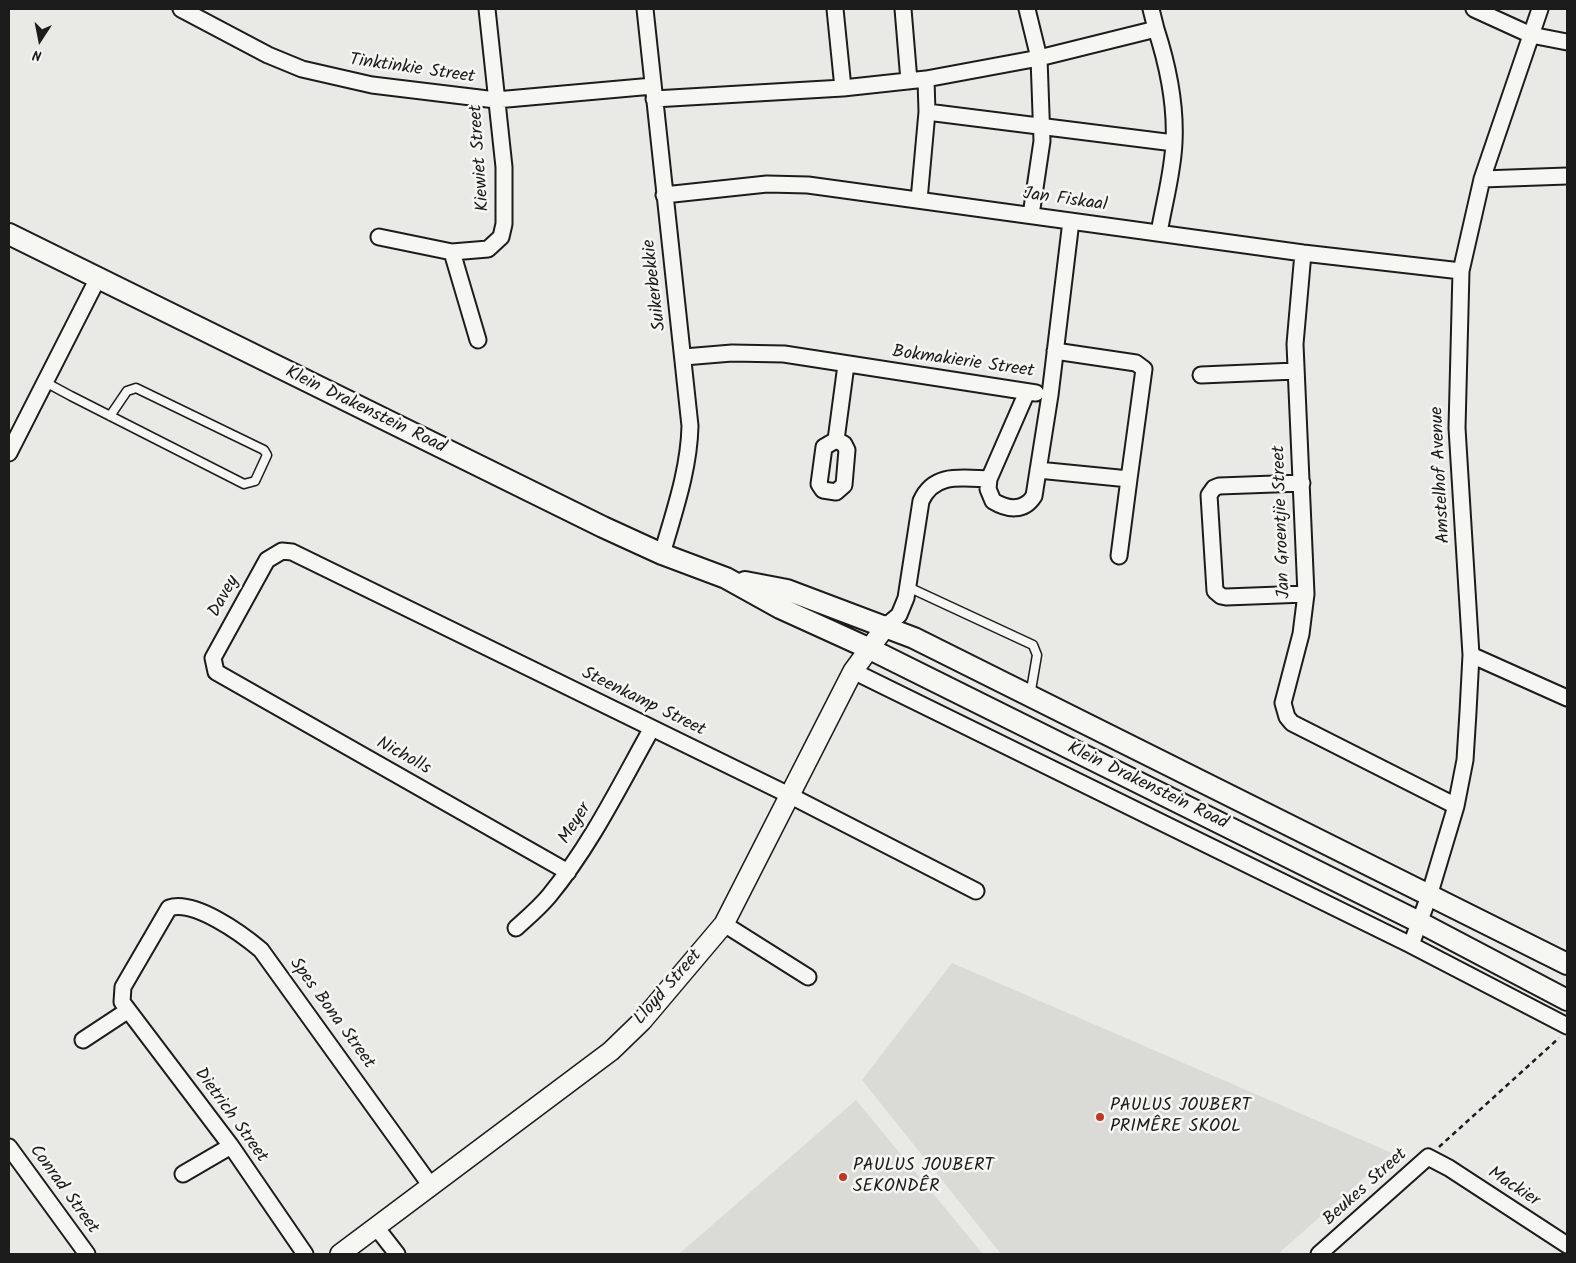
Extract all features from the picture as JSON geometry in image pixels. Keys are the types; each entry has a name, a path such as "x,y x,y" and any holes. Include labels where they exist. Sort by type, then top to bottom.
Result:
{"main road":[{"name":"Klein Drakenstein Road","path":"9,234 97,280 603,528 662,554 726,578 780,608 868,648 1419,922 1567,1000"},
{"name":"Klein Drakenstein Road","path":"726,578 788,590 886,626 1567,964"}],"street":[{"name":"Tinktinkie Street","path":"181,9 268,55 302,69 372,86 496,100 654,93 843,88 910,81 1039,58 1156,29"},
{"name":"Kiewiet Street","path":"379,237 452,252 488,249 501,237 504,224 504,167 487,9"},
{"name":"Suikerbekkie","path":"645,9 690,426 690,449 662,554"},
{"path":"835,9 843,88"},
{"path":"902,9 910,81"},
{"path":"1027,9 1039,58 1043,128 1031,215"},
{"path":"1151,9 1166,58 1172,96 1174,143 1159,233"},
{"path":"1474,9 1530,35 1567,42"},
{"name":"Amstelhof Avenue","path":"1411,945 1429,896 1456,806 1464,760 1471,655 1457,428 1461,271 1482,180 1540,9"},
{"path":"919,200 927,112 926,79"},
{"path":"927,112 1174,143"},
{"path":"1482,180 1567,176"},
{"name":"Jan Fiskaal","path":"664,195 767,184 788,184 1031,215 1303,253 1461,271"},
{"name":"Bokmakierie Street","path":"684,357 762,352 1050,395 1071,221"},
{"path":"452,252 478,340"},
{"name":"Jan Groentjie Street","path":"1303,253 1296,326 1296,371 1306,594 1301,634 1283,703 1287,717 1292,723 1456,806"},
{"path":"9,454 97,280"},
{"path":"1055,351 1136,363 1144,369 1119,556"},
{"path":"836,440 846,365"},
{"path":"1201,375 1296,371"},
{"path":"1027,392 989,478 988,489 993,501 1010,508 1019,508 1029,504 1034,496 1050,395"},
{"path":"1038,470 1129,479"},
{"path":"886,626 899,615 908,587 921,501 926,491 931,485 940,481 957,478 989,478"},
{"path":"1302,483 1218,486 1209,495 1215,591 1226,597 1306,594"},
{"name":"Davey","path":"220,675 213,667 213,658 267,560 282,551 292,552"},
{"name":"Steenkamp Street","path":"292,552 652,728 976,891"},
{"name":"Lloyd Street","path":"340,1254 611,1051 642,1021 724,924 853,672 868,648 886,626"},
{"path":"1471,655 1567,698"},
{"path":"853,672 1411,945 1564,1032"},
{"name":"Nicholls","path":"220,675 568,872"},
{"name":"Meyer","path":"516,928 548,898 568,872 600,821 652,728"},
{"name":"Spes Bona Street","path":"124,1006 124,987 168,908 182,906 191,908 239,933 262,950 431,1186"},
{"path":"724,924 808,977"},
{"path":"83,1040 124,1006"},
{"name":"Dietrich Street","path":"124,1006 231,1146 305,1254"},
{"path":"183,1174 231,1146"},
{"name":"Conrad Street","path":"9,1147 86,1254"},
{"name":"Mackier","path":"1433,1160 1567,1245"},
{"name":"Beukes Street","path":"1320,1254 1433,1160"},
{"path":"376,1227 397,1254"}],"lane":[{"path":"44,382 110,416 244,484 255,482 267,455 264,450 136,388 127,391 110,416"},
{"path":"908,587 1034,646 1037,655 1030,696"}],"path":[{"path":"1433,1160 1564,1032"}],"shaded area":[{"name":"PAULUS JOUBERT PRIMÊRE SKOOL","path":"952,963 1392,1153 1278,1254 1001,1254 862,1080"},
{"name":"PAULUS JOUBERT SEKONDÊR","path":"856,1100 983,1254 679,1254"}],"place":[{"name":"PAULUS JOUBERT PRIMÊRE SKOOL","path":"1100,1117"},
{"name":"PAULUS JOUBERT SEKONDÊR","path":"843,1177"}]}
